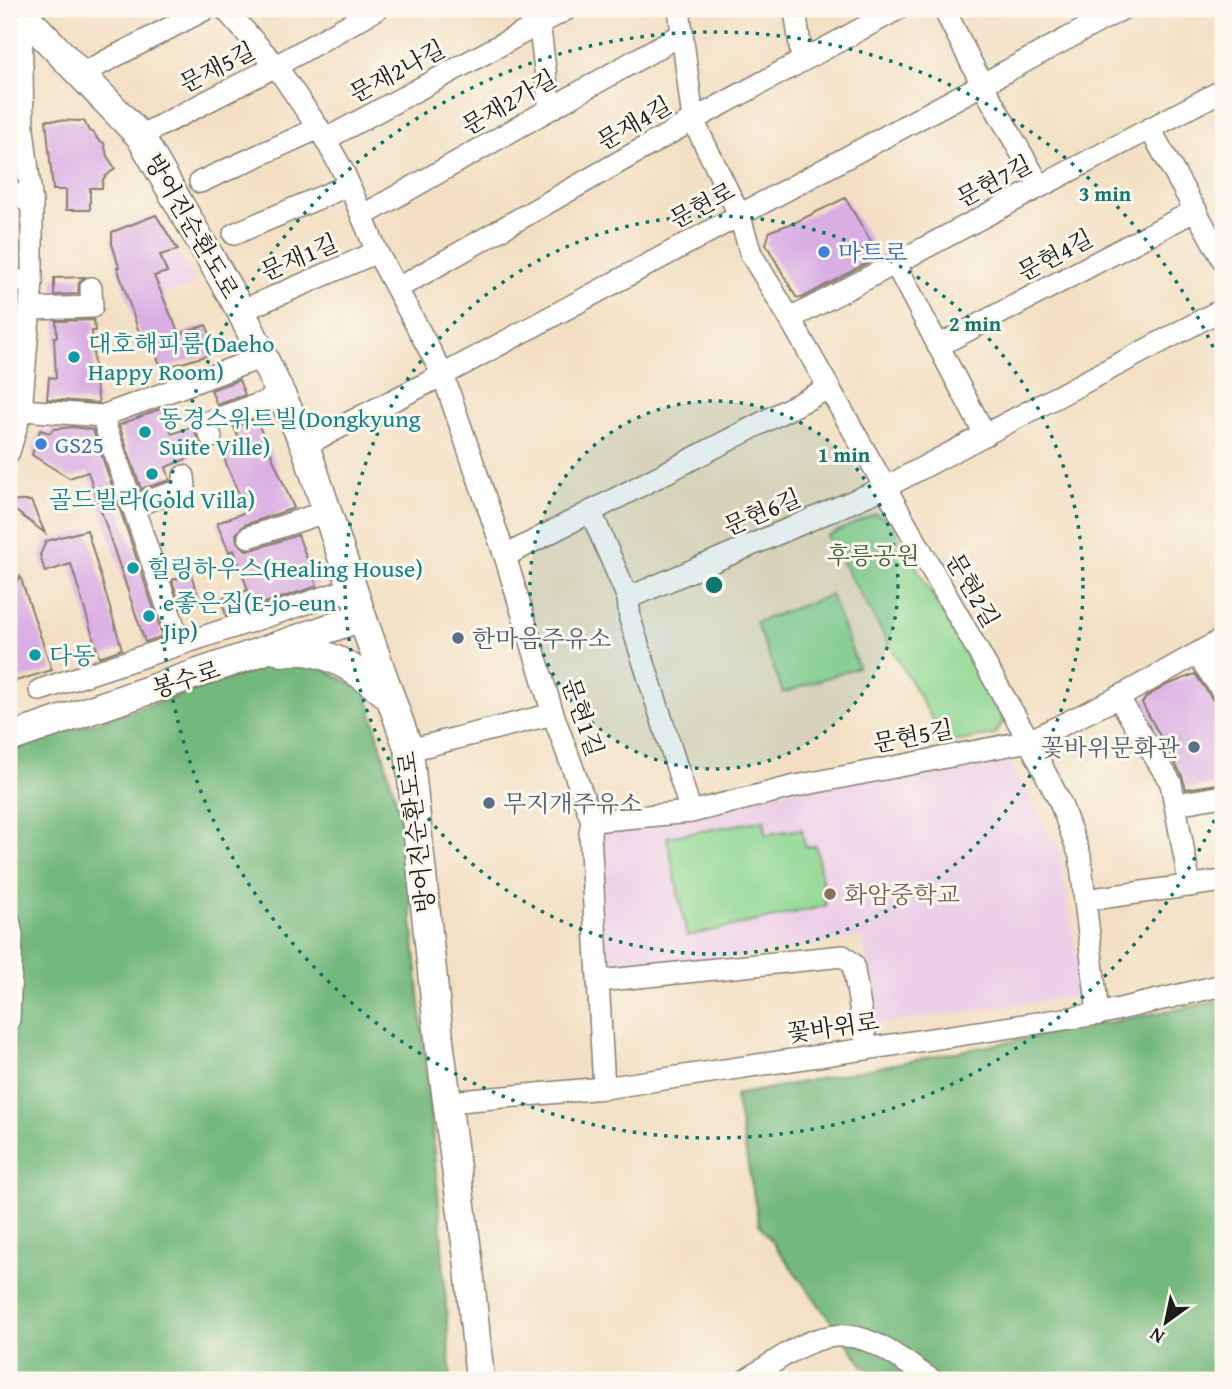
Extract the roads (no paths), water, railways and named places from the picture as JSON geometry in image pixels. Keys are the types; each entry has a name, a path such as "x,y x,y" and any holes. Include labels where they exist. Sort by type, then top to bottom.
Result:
{"main road":[{"name":"방어진순환도로","path":"20,9 140,136 241,311 305,445 409,750 440,1048 468,1258 480,1380"},
{"name":"봉수로","path":"9,738 362,617"},
{"path":"249,657 294,649 329,655 365,677 390,697"}],"street":[{"path":"9,452 32,282 32,204 23,129 20,9"},
{"path":"81,74 206,9"},
{"name":"문재1길","path":"225,9 276,66 322,134 349,185 377,253 443,374"},
{"name":"문재5길","path":"140,136 276,66 350,15 377,9"},
{"name":"문재2나길","path":"322,134 538,17 567,9"},
{"name":"문현2길","path":"679,9 693,120 739,214 751,254 790,318 1029,741 1060,802 1080,856 1098,1014"},
{"path":"795,9 802,60"},
{"name":"문재4길","path":"398,288 693,120 898,9"},
{"path":"944,9 982,84 1040,186"},
{"name":"문현로","path":"305,445 443,374 1122,9"},
{"path":"538,17 550,109"},
{"name":"문재2가길","path":"362,216 682,34"},
{"name":"문현7길","path":"790,318 1223,90"},
{"path":"1150,129 1223,260"},
{"path":"200,183 322,134"},
{"name":"문재1길","path":"234,234 349,185"},
{"path":"9,191 32,204"},
{"name":"문현4길","path":"938,346 1196,211"},
{"name":"문재1길","path":"241,311 377,253"},
{"path":"895,263 985,435"},
{"path":"9,280 32,282"},
{"path":"30,309 92,307 91,288"},
{"name":"문현6길","path":"628,598 884,488 1223,309"},
{"path":"15,410 102,416 263,357"},
{"name":"문현1길","path":"443,374 505,556 553,715 592,821 590,832 604,1088"},
{"path":"505,556 829,388"},
{"path":"211,437 205,423 282,396"},
{"path":"102,416 180,644"},
{"path":"132,506 185,488 184,477"},
{"path":"249,537 328,511"},
{"path":"591,512 628,598 630,619 691,812"},
{"path":"40,690 353,588"},
{"name":"문현5길","path":"592,821 691,812 796,786 1029,741 1118,697 1223,639"},
{"path":"1197,654 1223,692"},
{"path":"1118,697 1171,783 1190,886"},
{"path":"409,750 553,715"},
{"path":"1176,804 1223,796"},
{"path":"1084,900 1223,881"},
{"path":"9,920 12,935 9,1020"},
{"path":"599,981 843,956 853,964 867,1049"},
{"name":"꽃바위로","path":"448,1102 604,1088 867,1049 1098,1014 1223,985"},
{"path":"746,1380 804,1343 827,1335 872,1342 932,1380"}],"place":[{"name":"마트로","path":"824,252"},
{"name":"대호해피룸(Daeho Happy Room)","path":"74,357"},
{"name":"동경스위트빌(Dongkyung Suite Ville)","path":"145,432"},
{"name":"GS25","path":"41,444"},
{"name":"골드빌라(Gold Villa)","path":"152,474"},
{"name":"힐링하우스(Healing House)","path":"133,568"},
{"name":"e좋은집(E-jo-eun Jip)","path":"149,616"},
{"name":"한마음주유소","path":"458,638"},
{"name":"다동","path":"35,655"},
{"name":"꽃바위문화관","path":"1194,747"},
{"name":"무지개주유소","path":"489,803"},
{"name":"화암중학교","path":"830,894"}],"park label":[{"name":"후릉공원","path":"873,555"}]}
